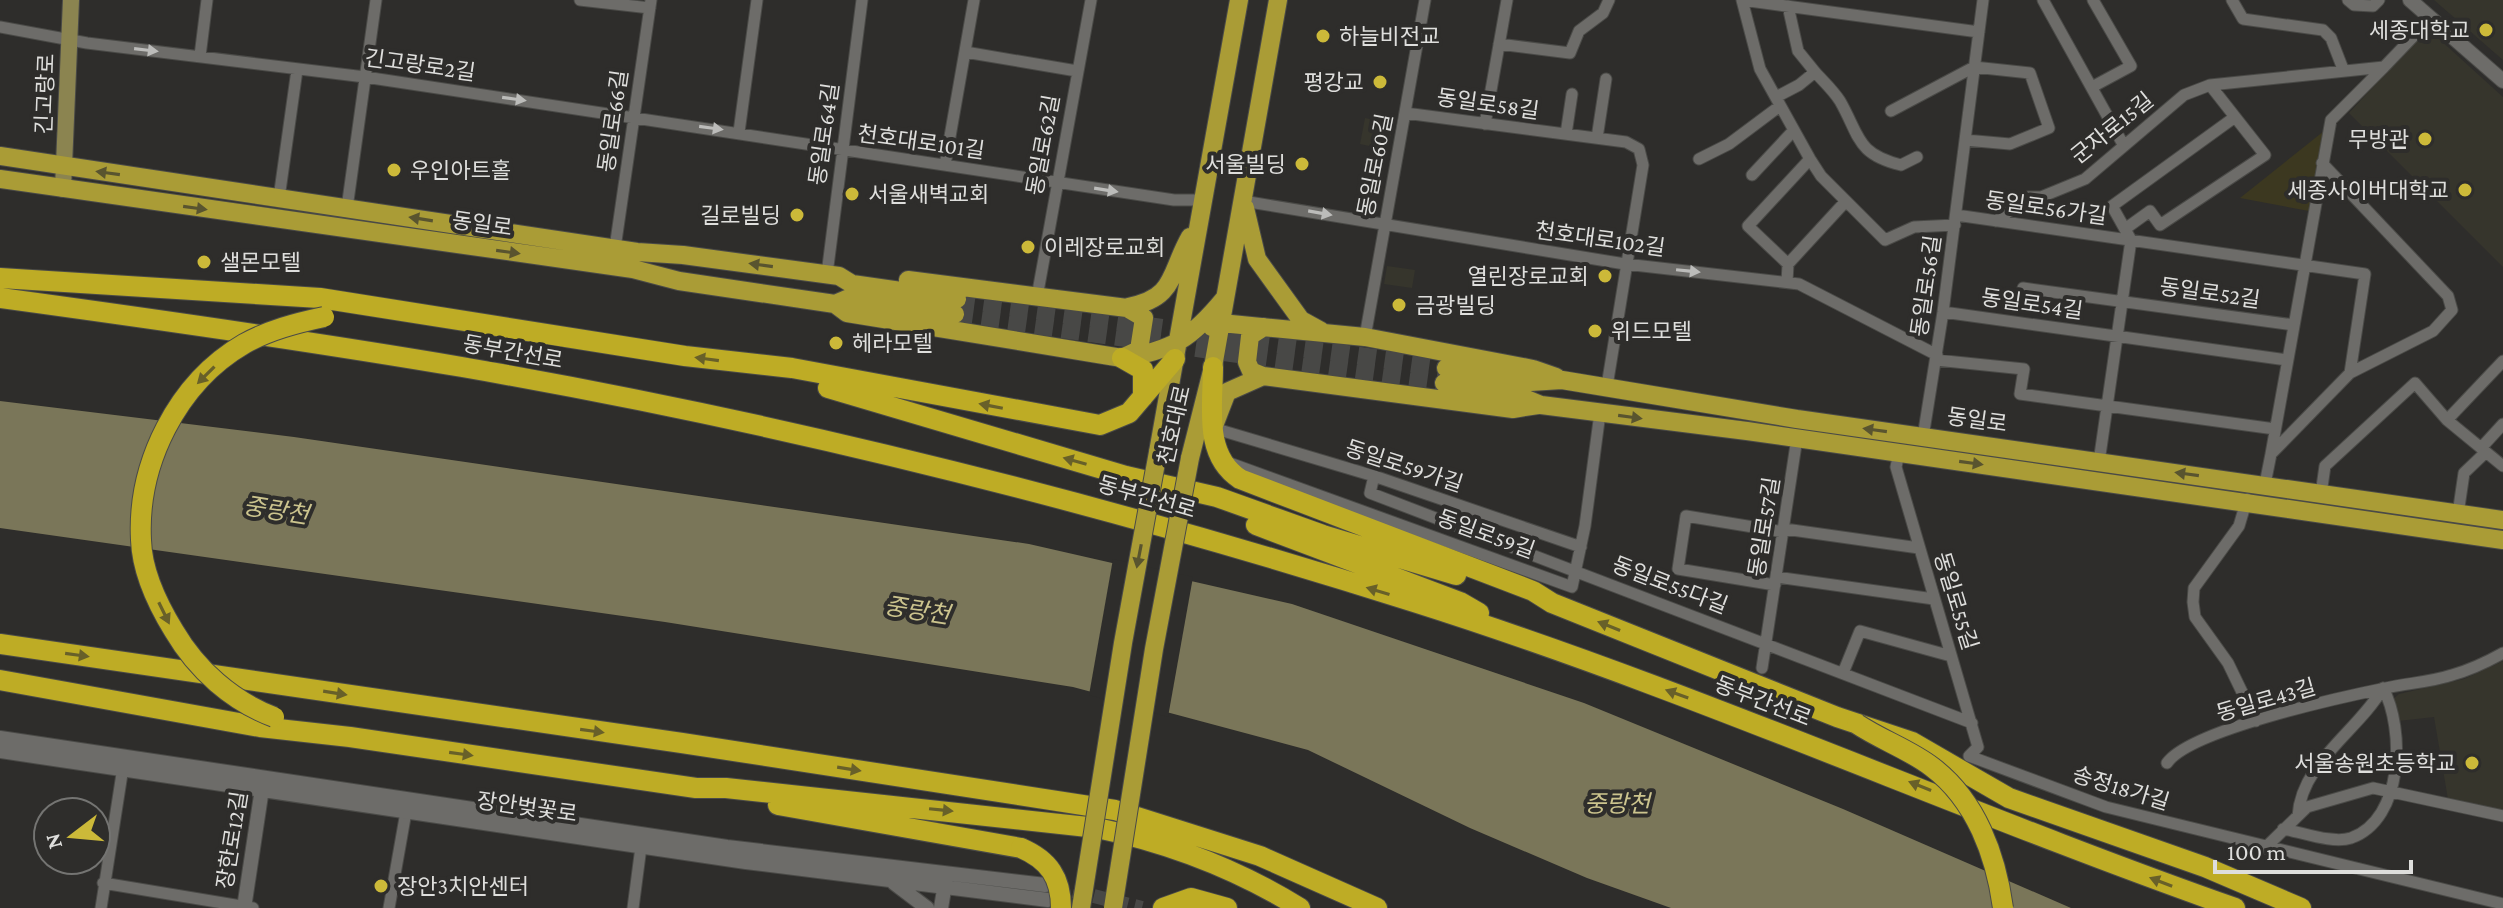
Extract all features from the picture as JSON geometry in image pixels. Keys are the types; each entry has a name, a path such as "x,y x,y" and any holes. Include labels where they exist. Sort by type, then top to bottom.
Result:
{"highway":[{"path":"0,278 258,291 749,365 792,368 1100,425 1129,413 1143,399 1176,352"},
{"name":"동부간선로","path":"0,298 463,367 815,439 1119,512 1525,638 1756,723 2235,908"},
{"path":"350,737 274,717 222,687 188,653 172,628 145,564 141,542 144,498 148,475 167,427 205,375 258,337 324,317 410,314"},
{"path":"1122,358 1143,370 1143,399"},
{"path":"749,365 1162,484 1217,497 1323,535 1552,603 1837,717 1879,729 1933,751 2026,804 2205,867 2301,908"},
{"path":"1213,367 1213,428 1219,461 1229,472 1255,486 1533,591 1552,603"},
{"path":"1162,484 1214,503 1271,532 1460,602 1525,638"},
{"path":"0,644 1115,810 1260,856 1377,908"},
{"path":"0,680 260,727 350,737 696,788 1021,848 1052,869 1058,882 1051,898"},
{"path":"1857,724 1931,766 1958,793 1982,831 1997,876 2003,908"},
{"path":"696,788 726,788 1097,828 1141,837 1199,858 1273,891 1300,908"},
{"path":"1166,906 1201,898 1227,908"}],"main road":[{"name":"긴고랑로","path":"63,189 71,0"},
{"name":"천호대로","path":"1081,908 1090,838 1239,0"},
{"name":"천호대로","path":"1113,908 1152,663 1190,458 1213,367 1278,0"},
{"name":"동일로","path":"0,156 615,248 833,275 852,284 956,306 849,298 835,304 679,281 633,269 0,179"},
{"path":"141,201 135,194 136,188 155,190 176,182"},
{"path":"1243,201 1257,259 1301,320 1328,333"},
{"path":"833,275 853,273 1127,308 1150,303 1162,295 1197,224"},
{"path":"1176,352 1225,298"},
{"path":"835,304 847,313 1122,358 1176,352 1221,323 1365,337 1533,369 1562,380"},
{"path":"1122,358 1139,350 1144,318 1127,308"},
{"path":"1264,327 1250,336 1247,362 1251,371 1263,376 1513,409 1541,405"},
{"path":"1190,458 1213,428 1227,392 1263,376"},
{"name":"동일로","path":"2503,520 1923,437 1607,386 1562,380 1530,382 1445,376 1514,394 1541,405 1797,438 2503,540"},
{"path":"2326,516 2321,509 2322,503 2342,506 2368,500"}],"street":[{"path":"200,56 207,0"},
{"path":"347,208 376,0"},
{"path":"580,0 650,4"},
{"path":"739,132 757,0"},
{"name":"동일로64길","path":"833,275 842,151 862,0"},
{"path":"945,165 974,0"},
{"name":"동일로62길","path":"1037,297 1091,0"},
{"name":"동일로60길","path":"1365,337 1425,0"},
{"path":"1485,124 1507,0"},
{"path":"1499,44 1570,53 1579,31 1603,13 1609,0"},
{"path":"1787,282 1788,264 1846,201 1821,176 1760,69 1742,0 1979,32"},
{"name":"동일로56길","path":"1923,437 1943,312 1983,0"},
{"path":"2043,0 2124,146"},
{"path":"2092,87 2131,66 2093,0"},
{"path":"2232,0 2243,19 2323,30 2331,38 2343,69"},
{"path":"2348,0 2354,5 2373,6 2379,0"},
{"path":"2410,0 2503,81"},
{"name":"동일로66길","path":"615,248 650,4"},
{"path":"1788,6 1798,51 1839,98 1862,147 1880,159 1901,165 1917,157"},
{"path":"2256,721 2228,663 2195,617 2194,588 2239,526 2244,502 2265,484 2331,120 2431,18"},
{"name":"긴고랑로2길","path":"0,27 634,117"},
{"path":"965,52 1077,71"},
{"path":"1891,111 1974,67 2030,73 2049,128 2010,144 1965,140"},
{"name":"군자로15길","path":"1996,221 2028,197 2041,197 2085,179 2184,95 2210,85 2384,67"},
{"path":"279,198 297,70"},
{"path":"1699,159 1729,144 1815,72"},
{"path":"1597,138 1606,79"},
{"path":"2210,85 2235,117"},
{"name":"동일로58길","path":"1566,134 1572,94"},
{"name":"동일로58길","path":"1405,113 1632,143 1643,158 1607,386"},
{"name":"천호대로101길","path":"634,117 1056,183 1174,200 1202,200"},
{"name":"동일로56가길","path":"2235,117 2265,155 2160,225 2150,211 2128,234 2112,206 2235,117"},
{"path":"1752,175 1794,130"},
{"path":"1788,264 1748,226 1810,159"},
{"path":"2271,454 2350,373 2433,331 2449,317 2452,302 2322,163"},
{"name":"천호대로102길","path":"1243,201 1625,264 1799,284 1936,358"},
{"name":"동일로56가길","path":"1846,201 1885,240 1914,227 1955,220 1996,221 2128,234 2305,264"},
{"path":"2099,462 2128,234"},
{"path":"2305,264 2365,274 2350,373"},
{"name":"동일로54길","path":"2023,288 2120,301"},
{"name":"동일로52길","path":"2120,301 2294,325"},
{"name":"동일로54길","path":"1943,312 2115,335"},
{"path":"2115,335 2287,360"},
{"path":"1936,358 2024,369 2020,394 2275,429"},
{"path":"2447,420 2503,361"},
{"path":"2321,494 2325,466 2415,383 2447,420 2503,466"},
{"path":"1576,570 1600,413"},
{"path":"2458,514 2464,473 2503,424"},
{"name":"동일로59가길","path":"1213,428 1374,476 1581,547"},
{"name":"동일로57길","path":"1762,668 1797,438"},
{"name":"동일로55길","path":"1899,453 1896,467 1978,747 1969,756"},
{"name":"동일로59길","path":"1219,461 1572,587 1576,570"},
{"name":"동일로55다길","path":"1374,476 1370,493 1972,723"},
{"path":"1919,548 1686,516 1678,569 1934,599"},
{"path":"1843,673 1860,631 1951,656"},
{"name":"동일로43길","path":"2167,763 2171,757 2210,737 2256,721 2383,688 2450,676 2503,653"},
{"path":"2283,829 2339,840 2353,837 2377,817 2392,790 2396,740 2390,700 2383,688 2369,712 2332,748 2302,789 2298,816"},
{"name":"장안벚꽃로","path":"0,738 124,763 727,847 1051,898"},
{"name":"장안벚꽃로","path":"0,751 124,763"},
{"name":"송정18가길","path":"1969,756 2106,807 2503,904"},
{"path":"101,908 124,763"},
{"name":"장안벚꽃로","path":"263,784 406,812 641,847 886,879 946,880"},
{"name":"장한로12길","path":"247,908 263,784"},
{"path":"2265,848 2307,807 2373,788 2392,790 2453,808 2503,816"},
{"path":"389,908 406,812"},
{"path":"633,908 641,847"},
{"path":"886,879 915,896 927,908"},
{"path":"941,908 946,880"},
{"path":"103,883 247,908"}],"shaded area":[{"name":"세종대학교","path":"2434,0 2503,0 2503,60"},
{"name":"세종사이버대학교","path":"2427,28 2503,97 2503,267 2349,113"},
{"path":"1365,118 1393,124 1388,150 1360,144"},
{"path":"2324,131 2309,211 2240,198"},
{"path":"1387,266 1415,270 1412,288 1384,284"},
{"name":"서울송원초등학교","path":"2503,661 2503,810 2449,805 2434,717 2398,721 2392,700 2399,694 2464,679"}],"water":[{"name":"중랑천","path":"0,401 294,437 1029,544 1292,604 1584,703 1843,809 2071,908 1671,908 1587,878 1470,828 1308,750 1073,687 665,622 0,528"}],"pier":[{"path":"1113,559 1193,577 1168,717 1089,695"}],"tunnel":[{"path":"957,299 1446,368"},
{"path":"955,314 1444,383"},
{"path":"1053,886 1142,908"}],"place":[{"name":"세종대학교","path":"2486,30"},
{"name":"하늘비전교","path":"1323,36"},
{"name":"평강교","path":"1380,82"},
{"name":"무방관","path":"2425,139"},
{"name":"서울빌딩","path":"1302,164"},
{"name":"우인아트홀","path":"394,170"},
{"name":"세종사이버대학교","path":"2465,190"},
{"name":"서울새벽교회","path":"852,194"},
{"name":"길로빌딩","path":"797,215"},
{"name":"이레장로교회","path":"1028,247"},
{"name":"샐몬모텔","path":"204,262"},
{"name":"열린장로교회","path":"1605,276"},
{"name":"금광빌딩","path":"1399,305"},
{"name":"위드모텔","path":"1595,331"},
{"name":"헤라모텔","path":"836,343"},
{"name":"서울송원초등학교","path":"2472,763"},
{"name":"장안3치안센터","path":"381,886"}]}
